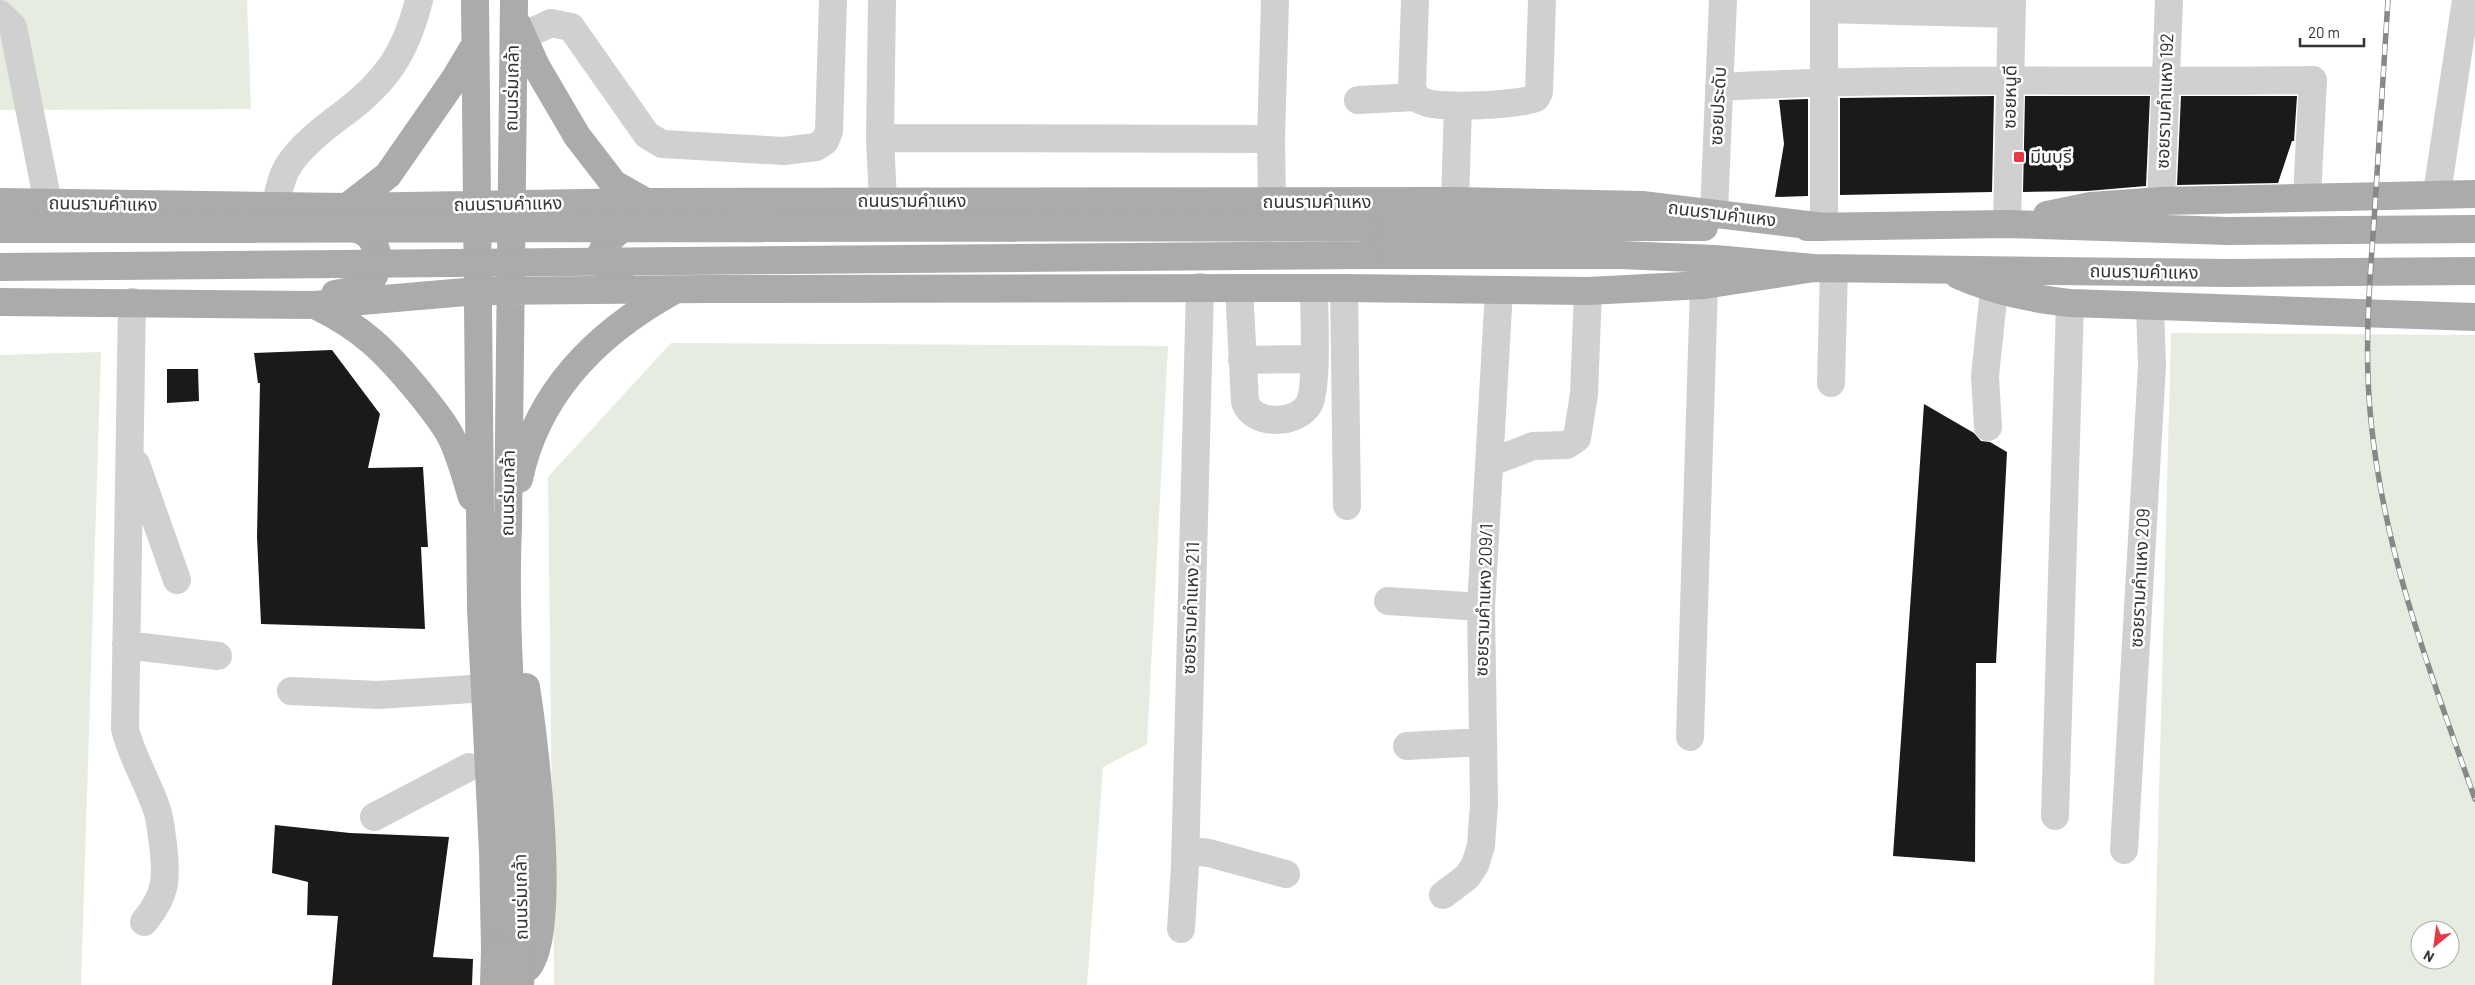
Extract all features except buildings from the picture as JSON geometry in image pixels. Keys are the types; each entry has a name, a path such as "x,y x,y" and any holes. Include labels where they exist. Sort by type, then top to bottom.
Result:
{"main road":[{"name":"ถนนร่มเกล้า","path":"475,0 481,609 493,852 494,985"},
{"path":"517,17 536,66 577,136 614,184 646,202"},
{"name":"ถนนร่มเกล้า","path":"517,17 510,203 506,621 520,834 522,948 520,985"},
{"path":"347,207 388,175 454,80 475,45"},
{"path":"2007,224 2091,206 2161,201 2437,193 2475,194"},
{"name":"ถนนรามคำแหง","path":"0,202 347,207 646,202 1455,201 1642,205 1714,212 1824,227"},
{"path":"707,289 618,275 606,268 600,256 604,245 613,234 634,224 713,202"},
{"path":"273,304 354,291 367,285 377,268 376,250 368,235 354,227 284,207"},
{"name":"ถนนรามคำแหง","path":"0,229 1824,227 2007,224 2228,231 2475,229"},
{"name":"ถนนรามคำแหง","path":"0,267 1365,255 1621,255 1715,259 1824,268 2229,273 2475,271"},
{"name":"ถนนรามคำแหง","path":"0,302 315,305 477,291 675,289 1200,287 1588,291 1704,285 1824,268"},
{"path":"1946,270 1994,290 2032,299 2070,303 2475,317"},
{"path":"508,527 530,437 539,417 562,384 608,332 639,309 675,289"},
{"path":"315,305 343,318 385,352 433,409 450,435 462,463 480,524"},
{"path":"481,609 468,734 469,768 476,831 478,951 484,971 492,979 507,981 523,973 535,960 543,914 541,825 532,727 525,682 506,621"}],"street":[{"path":"284,207 285,170 320,131 378,85 392,68 410,34 419,0"},
{"path":"517,17 571,27 647,135 662,144 784,151 816,147 825,141 829,130 833,0"},
{"path":"882,0 880,138 883,201"},
{"path":"1272,202 1271,139 1275,0"},
{"path":"1415,0 1412,88 1416,97 1425,103 1458,106 1536,98 1539,92 1542,0"},
{"name":"ซอยประดับ","path":"1714,212 1723,0"},
{"name":"ซอยรามคำแหง 192","path":"2161,201 2169,0"},
{"path":"2437,193 2466,0"},
{"path":"1824,227 1824,5 2012,7"},
{"name":"ซอยหนูดี","path":"2007,224 2012,7"},
{"path":"0,14 13,27 48,203"},
{"path":"1719,87 1825,81 2010,79 2166,82 2313,80 2308,197"},
{"path":"1358,100 1416,97"},
{"path":"1455,201 1458,106"},
{"path":"880,138 1271,139"},
{"path":"2410,229 2475,220"},
{"path":"1824,268 1831,383"},
{"path":"1690,737 1704,285"},
{"name":"ซอยรามคำแหง 211","path":"1181,929 1185,850 1200,287"},
{"path":"1239,288 1242,360 1247,408 1251,414 1264,420 1291,418 1308,405 1312,395 1314,288"},
{"path":"1344,288 1347,506"},
{"name":"ซอยรามคำแหง 209/1","path":"1443,894 1467,877 1475,865 1481,846 1484,803 1481,607 1499,290"},
{"path":"1988,427 1985,376 1994,290"},
{"path":"1489,463 1533,446 1567,445 1577,438 1584,394 1588,291"},
{"path":"132,302 125,729 129,744 158,811 166,874 163,892 155,908 144,922"},
{"path":"2055,816 2070,303"},
{"name":"ซอยรามคำแหง 209","path":"2124,850 2152,366 2150,307"},
{"path":"1242,360 1314,359"},
{"path":"130,449 177,580"},
{"path":"1388,601 1481,607"},
{"path":"126,646 218,656"},
{"path":"291,691 378,695 472,690"},
{"path":"1407,746 1482,742"},
{"path":"374,817 469,768"},
{"path":"1185,850 1210,853 1286,874"}],"shaded area":[{"path":"0,0 247,0 251,109 0,110"},
{"path":"2171,333 2475,335 2475,985 2154,985"},
{"path":"671,343 1168,346 1147,744 1103,767 1087,985 554,985 548,477"},
{"path":"101,352 81,985 0,985 0,355"}],"railway":[{"path":"2388,0 2370,271 2368,371 2371,421 2377,470 2398,566 2426,660 2475,799"}],"place":[{"name":"มีนบุรี","path":"2019,157"}]}
